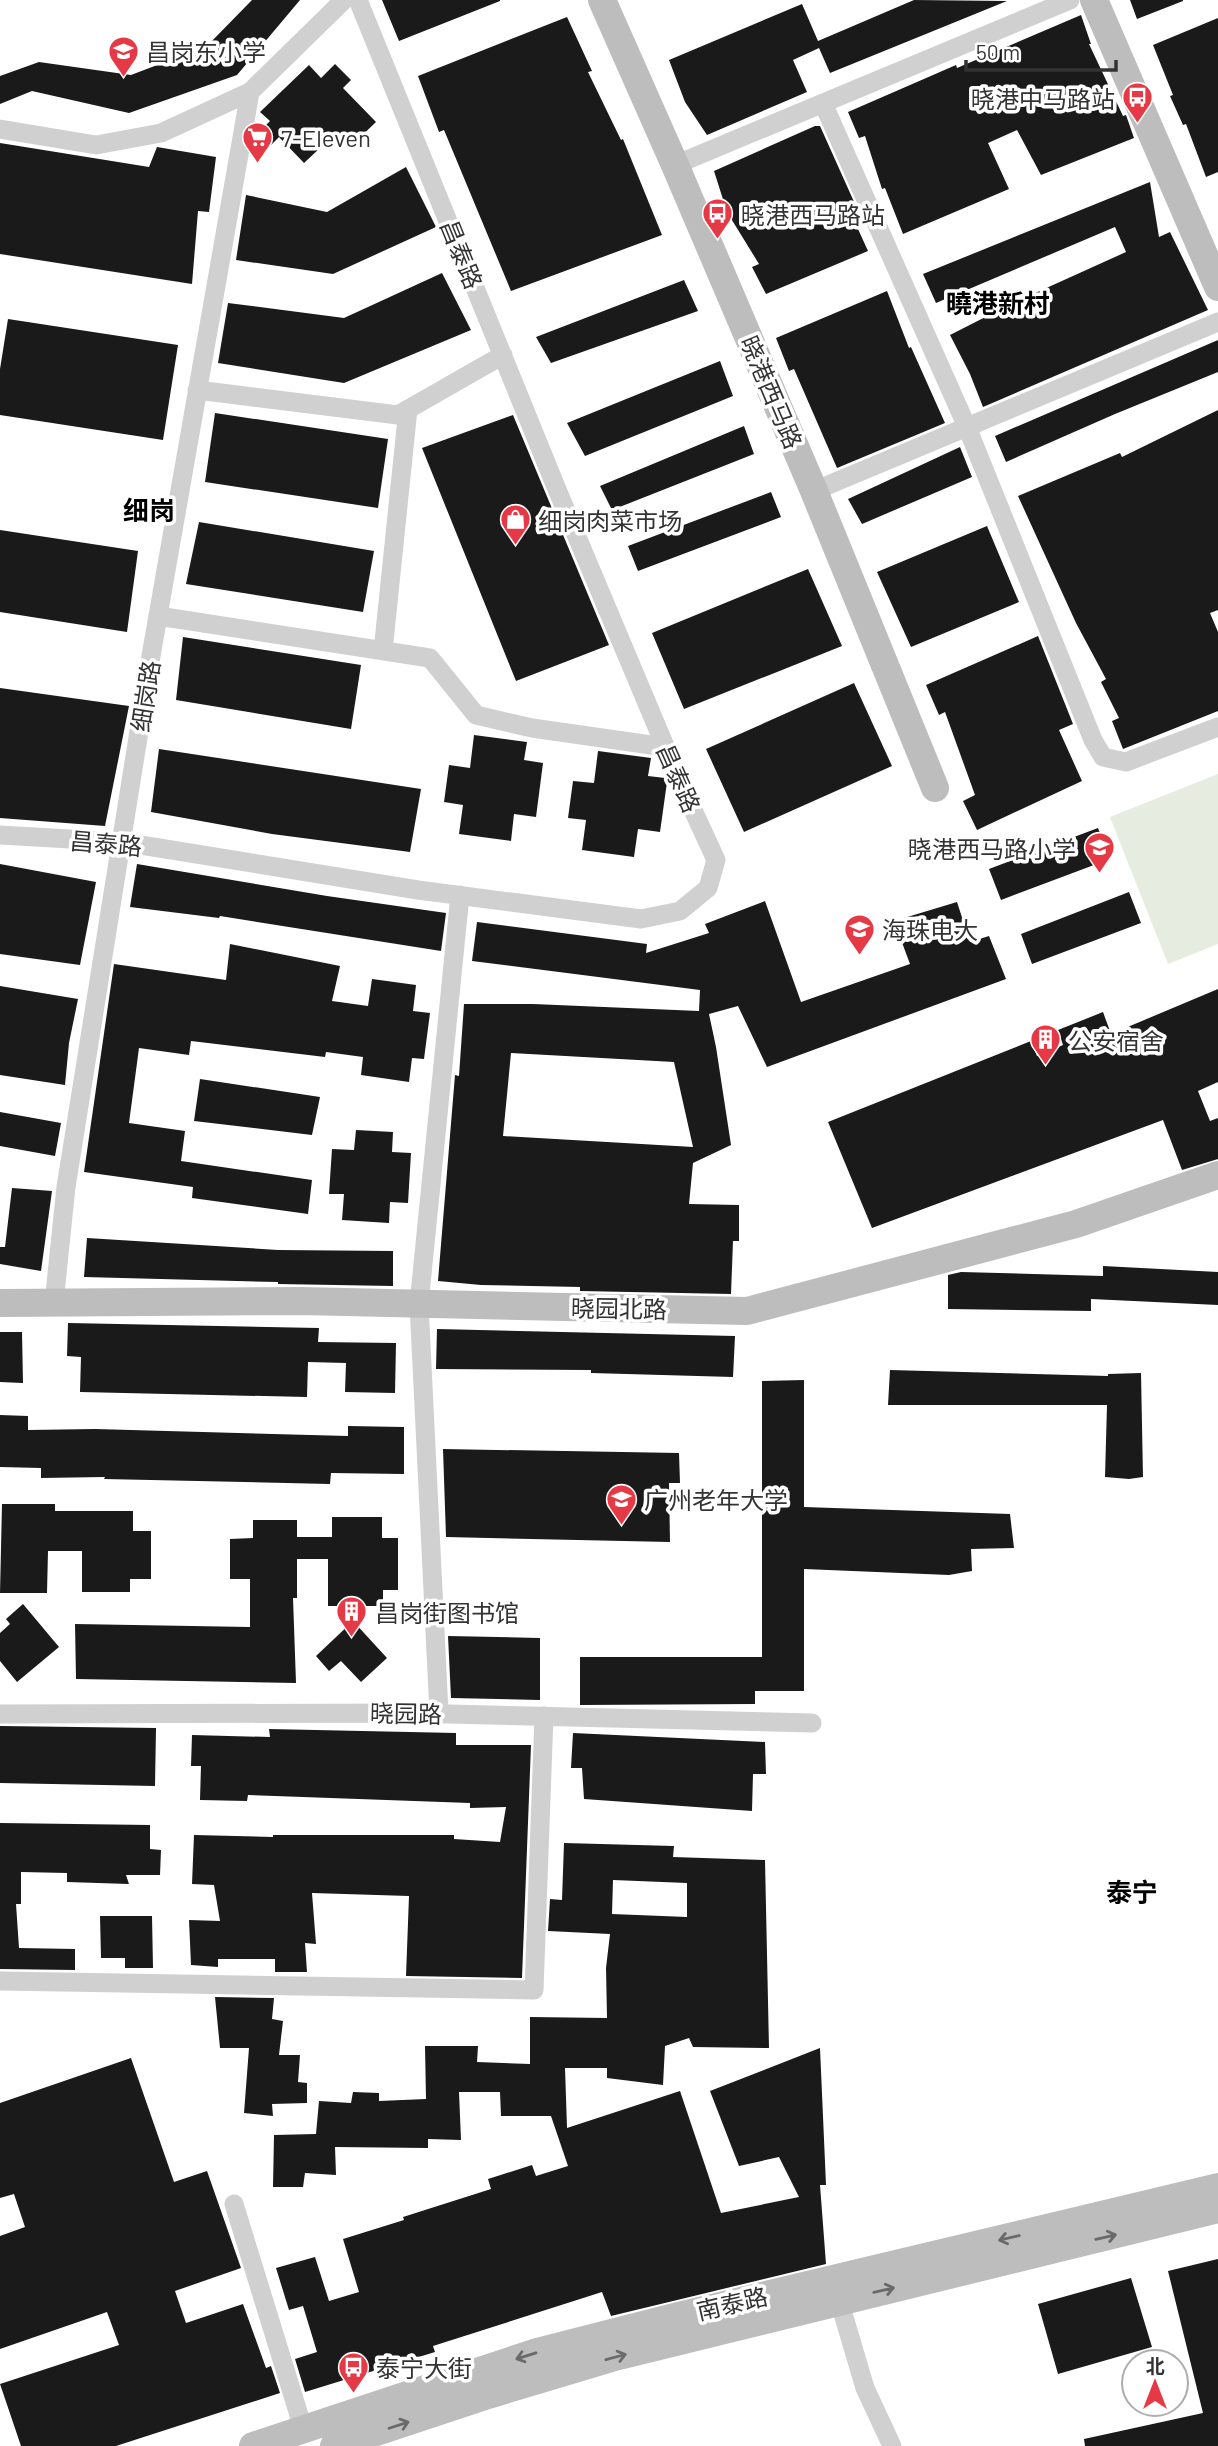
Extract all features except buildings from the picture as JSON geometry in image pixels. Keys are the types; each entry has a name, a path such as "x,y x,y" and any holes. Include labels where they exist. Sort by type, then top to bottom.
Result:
{"street":[{"path":"0,129 96,145 161,133 250,92 344,0"},
{"name":"昌泰路","path":"0,835 122,842 460,895 641,919 680,911 708,888 716,860 665,747 358,0"},
{"name":"晓港西马路","path":"602,0 676,165 814,491 935,788"},
{"path":"676,165 1070,0"},
{"path":"1094,0 1218,287"},
{"name":"细岗路","path":"54,1303 66,1187 158,616 250,92"},
{"path":"823,103 967,427 1087,725 1103,757 1126,762 1218,727"},
{"path":"814,491 1218,322"},
{"path":"197,390 398,415 503,355"},
{"path":"383,651 408,409"},
{"path":"158,616 430,658 476,715 532,728 665,747"},
{"path":"439,1713 419,1304 460,895"},
{"name":"晓园北路","path":"0,1303 301,1301 747,1311 1076,1224 1218,1175"},
{"name":"晓园路","path":"0,1714 439,1713 812,1723"},
{"path":"0,1980 534,1990 544,1716"},
{"name":"南泰路","path":"334,2446 361,2442 488,2395 836,2290 1218,2188"},
{"path":"234,2204 303,2428"},
{"name":"南泰路","path":"253,2446 537,2352 1218,2209"},
{"path":"836,2290 865,2388 891,2446"}],"shaded area":[{"path":"1218,774 1218,944 1168,964 1110,817"}],"place":[{"name":"昌岗东小学","path":"123,78"},
{"name":"晓港中马路站","path":"1138,125"},
{"name":"7-Eleven","path":"258,164"},
{"name":"晓港西马路站","path":"718,241"},
{"name":"细岗肉菜市场","path":"515,547"},
{"name":"晓港西马路小学","path":"1099,875"},
{"name":"海珠电大","path":"859,956"},
{"name":"公安宿舍","path":"1045,1067"},
{"name":"广州老年大学","path":"621,1526"},
{"name":"昌岗街图书馆","path":"352,1639"},
{"name":"泰宁大街","path":"353,2394"}],"district":[{"name":"曉港新村","path":"998,302"},
{"name":"细岗","path":"149,509"},
{"name":"泰宁","path":"1132,1891"}]}
